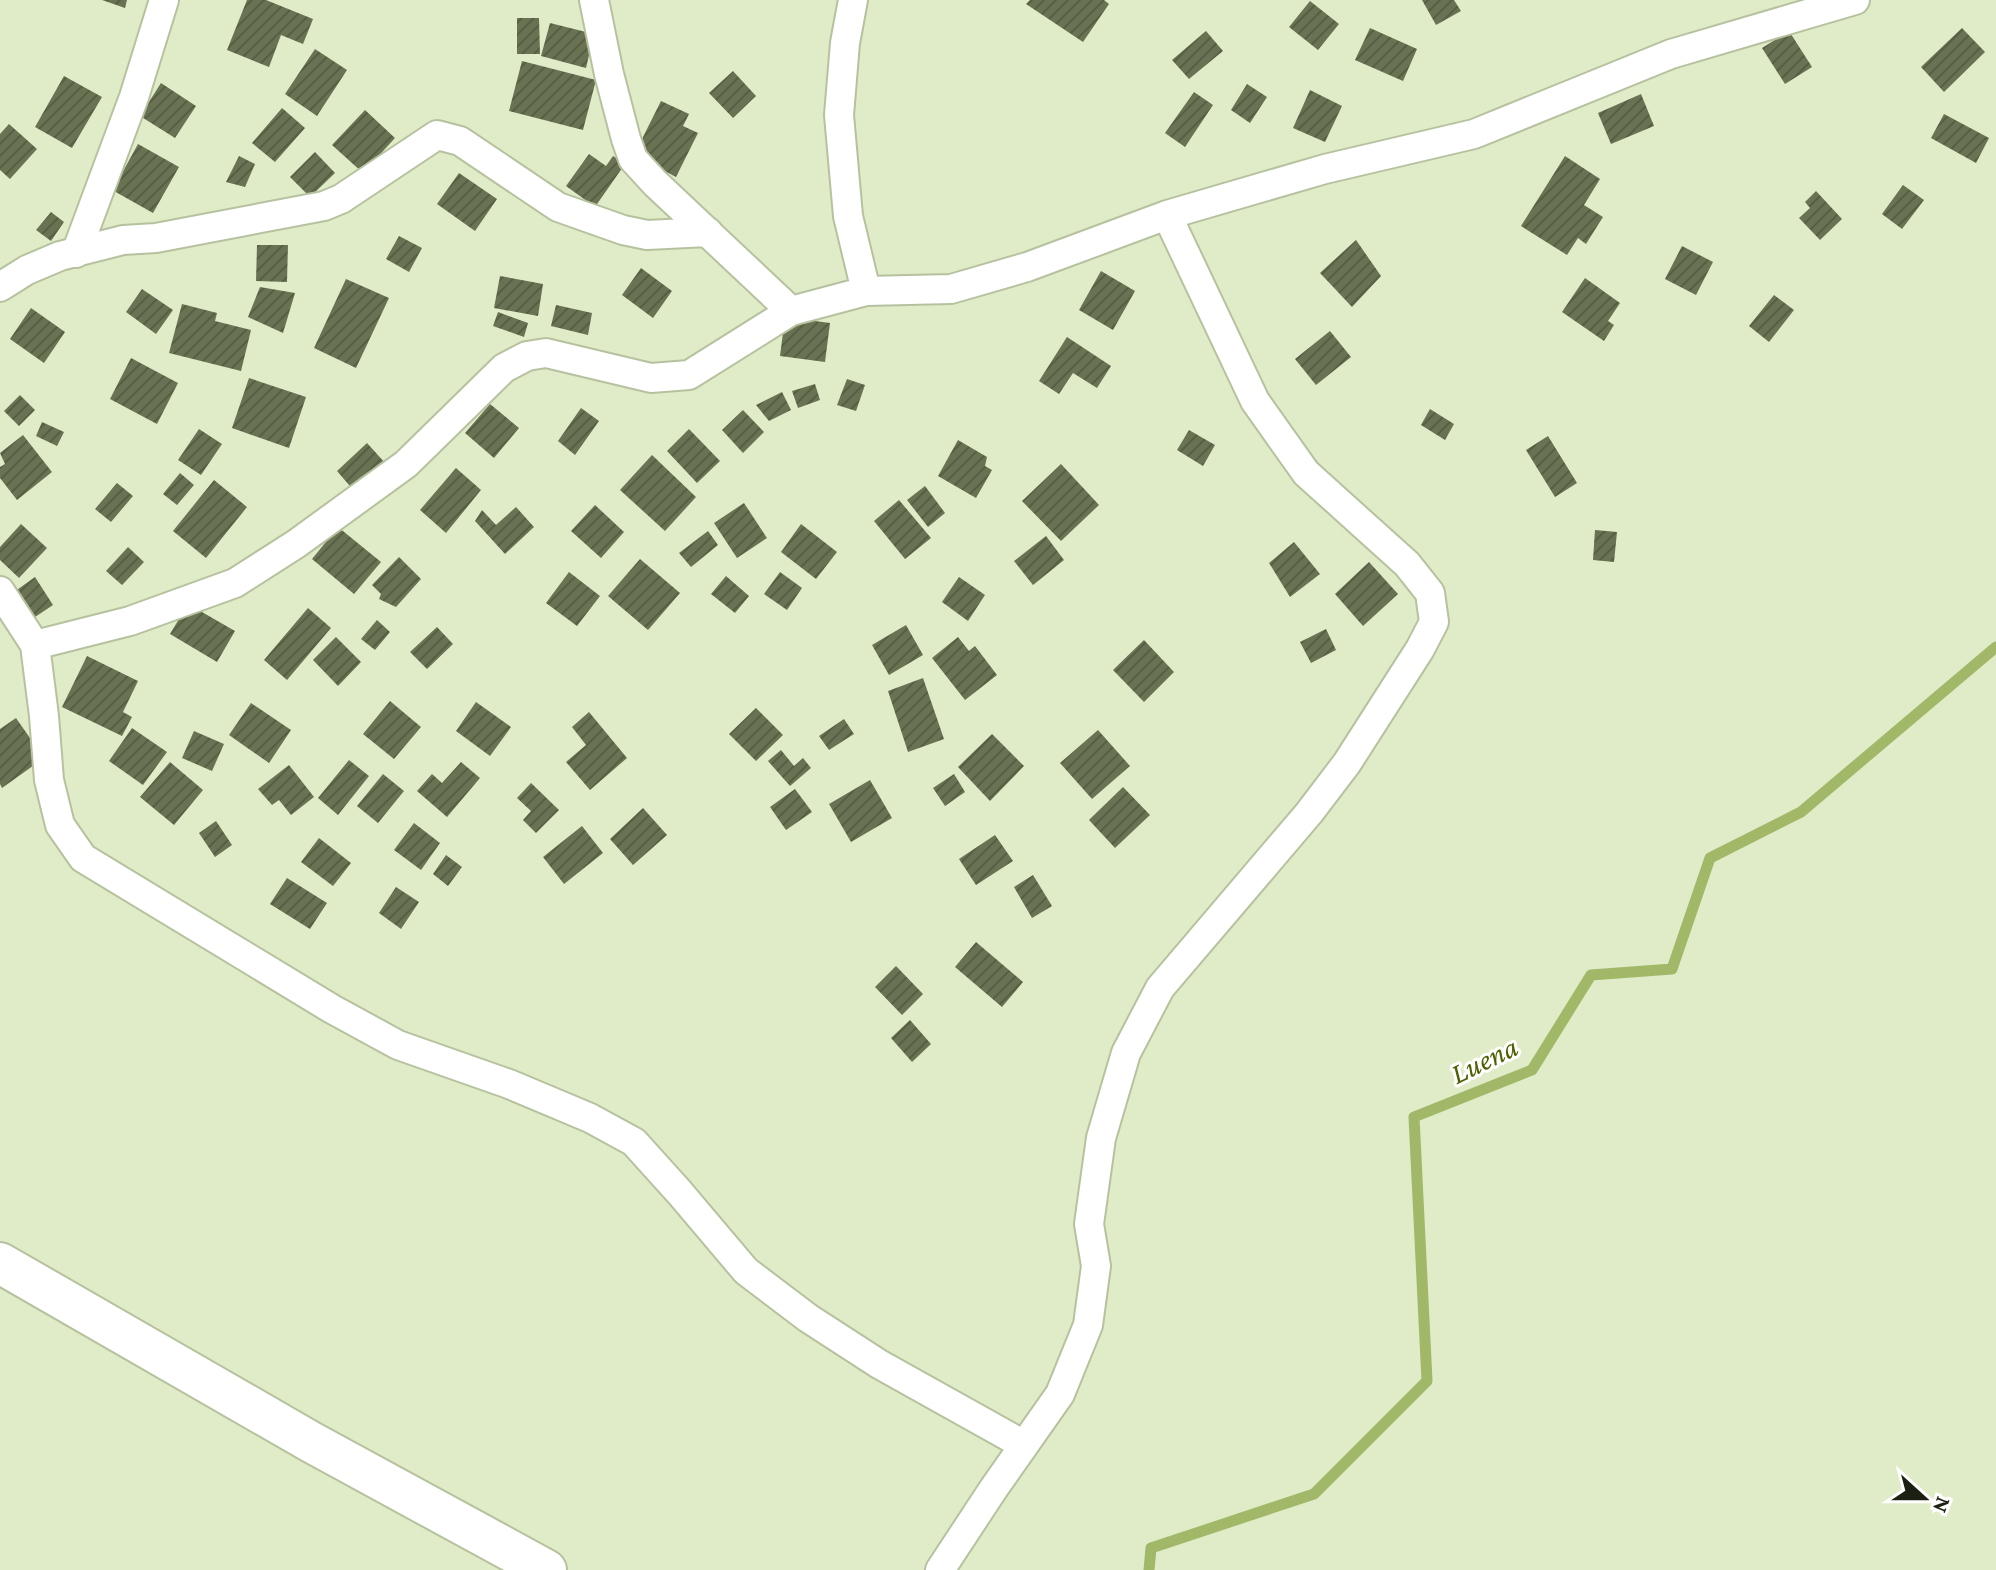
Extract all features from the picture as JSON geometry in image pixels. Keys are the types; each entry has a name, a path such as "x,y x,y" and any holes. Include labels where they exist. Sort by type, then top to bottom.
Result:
{"main road":[{"path":"0,1263 311,1442 546,1570"}],"street":[{"path":"76,253 134,97 164,0"},
{"path":"594,0 609,74 633,159 791,311"},
{"path":"853,0 845,43 839,115 848,216 866,291"},
{"path":"35,645 130,621 235,583 296,544 406,464 504,368 527,356 546,353 651,378 689,375 791,311 866,291 951,289 1027,267 1167,215 1325,169 1474,134 1671,54 1855,0"},
{"path":"0,287 27,270 60,256 123,240 156,238 324,206 341,199 437,135 460,141 558,207 623,230 647,235 708,232"},
{"path":"940,1570 1060,1394 1088,1325 1096,1266 1089,1224 1101,1138 1126,1053 1160,988 1309,813 1347,763 1434,622 1430,593 1407,564 1306,473 1255,401 1167,215"},
{"path":"0,591 35,645 49,780 60,825 83,858 332,1009 398,1045 509,1084 590,1118 634,1142 746,1271 808,1318 879,1364 1024,1445"}],"building":[{"path":"102,0 127,0 125,8"},
{"path":"247,0 266,0 313,19 303,44 281,35 269,67 227,50"},
{"path":"1030,0 1104,0 1109,4 1083,42 1026,4"},
{"path":"1422,0 1454,0 1461,11 1436,25"},
{"path":"1310,1 1339,24 1318,50 1289,27"},
{"path":"517,18 539,18 540,54 517,54"},
{"path":"550,23 594,34 586,68 541,56"},
{"path":"1370,28 1417,49 1403,81 1355,60"},
{"path":"1962,28 1985,52 1944,92 1921,67"},
{"path":"1206,31 1223,51 1189,79 1172,60"},
{"path":"1789,31 1812,67 1785,84 1762,48"},
{"path":"315,49 347,70 317,116 285,94"},
{"path":"522,61 596,80 583,130 509,111"},
{"path":"733,71 756,96 733,118 709,93"},
{"path":"64,76 102,97 72,148 35,127"},
{"path":"161,83 196,106 175,138 140,116"},
{"path":"1247,84 1267,97 1250,123 1231,110"},
{"path":"1310,90 1342,106 1325,142 1293,128"},
{"path":"1194,92 1213,105 1185,147 1165,133"},
{"path":"1641,94 1654,126 1611,144 1598,113"},
{"path":"661,101 689,114 683,126 698,133 676,177 634,155"},
{"path":"282,108 305,128 275,162 252,143"},
{"path":"365,110 395,138 363,173 332,145"},
{"path":"1944,114 1989,138 1976,163 1931,138"},
{"path":"9,124 37,149 10,179 0,170 0,134"},
{"path":"138,144 179,167 153,213 105,186 113,170 121,175"},
{"path":"315,152 335,173 310,197 290,177"},
{"path":"589,154 606,166 613,156 625,164 595,207 566,186"},
{"path":"239,156 255,164 245,187 226,182"},
{"path":"1565,156 1600,179 1584,205 1603,217 1586,244 1578,238 1567,255 1521,226"},
{"path":"459,173 497,199 475,231 437,204"},
{"path":"1903,185 1924,200 1902,229 1882,214"},
{"path":"1816,191 1842,219 1820,240 1799,218 1810,208 1805,202"},
{"path":"51,212 64,222 51,241 36,230"},
{"path":"399,236 422,248 409,272 386,259"},
{"path":"1356,240 1381,276 1352,307 1320,273"},
{"path":"257,245 288,245 287,282 256,281"},
{"path":"1682,246 1713,262 1696,295 1665,279"},
{"path":"641,268 672,291 653,318 622,295"},
{"path":"1101,271 1135,291 1113,330 1079,310"},
{"path":"500,276 543,284 538,316 494,308"},
{"path":"1585,278 1620,303 1608,321 1614,325 1604,341 1562,312"},
{"path":"346,279 389,298 356,368 314,348"},
{"path":"260,287 295,293 283,333 248,317"},
{"path":"142,289 173,310 156,334 126,312"},
{"path":"1774,295 1794,310 1769,342 1749,326"},
{"path":"182,304 217,313 215,321 251,330 241,371 169,353"},
{"path":"556,305 592,313 588,335 551,326"},
{"path":"31,308 65,332 44,363 10,339"},
{"path":"498,312 528,323 524,337 493,326"},
{"path":"785,317 830,323 825,362 780,356"},
{"path":"1330,331 1351,357 1316,385 1295,359"},
{"path":"1067,337 1111,366 1097,388 1073,373 1059,394 1039,381"},
{"path":"131,358 178,383 157,424 110,399"},
{"path":"249,378 306,397 289,448 232,428"},
{"path":"847,379 865,385 856,411 837,405"},
{"path":"815,384 820,400 798,408 792,391"},
{"path":"782,392 791,410 769,421 756,405"},
{"path":"20,395 35,410 19,426 4,411"},
{"path":"490,404 519,428 494,458 465,433"},
{"path":"581,408 599,421 575,455 558,441"},
{"path":"1430,409 1454,424 1445,440 1421,425"},
{"path":"743,410 764,432 743,453 722,430"},
{"path":"42,422 64,432 57,446 36,436"},
{"path":"199,429 222,444 201,475 178,460"},
{"path":"689,429 720,461 697,483 667,451"},
{"path":"1189,430 1215,445 1203,466 1177,450"},
{"path":"23,435 52,472 17,500 0,478 0,467 5,464 0,453"},
{"path":"1548,436 1577,483 1555,497 1526,450"},
{"path":"958,440 987,457 985,466 992,470 976,498 938,476"},
{"path":"367,443 386,464 355,492 337,471"},
{"path":"652,455 696,497 665,531 620,490"},
{"path":"1061,464 1099,505 1061,541 1022,501"},
{"path":"456,468 481,490 446,533 420,510"},
{"path":"180,473 194,485 177,505 163,494"},
{"path":"214,480 247,507 206,558 173,531"},
{"path":"117,483 133,496 111,522 95,509"},
{"path":"925,486 945,513 928,527 907,500"},
{"path":"899,500 931,538 905,559 874,521"},
{"path":"744,503 767,538 737,558 714,523"},
{"path":"595,505 624,532 601,558 571,531"},
{"path":"516,507 534,527 505,554 475,521 482,510 496,525"},
{"path":"21,524 47,548 19,578 0,560 0,547"},
{"path":"801,524 837,552 816,579 781,552"},
{"path":"338,527 381,562 354,594 312,559"},
{"path":"1595,530 1617,532 1614,562 1593,560"},
{"path":"708,531 718,545 691,567 679,553"},
{"path":"1046,536 1064,560 1033,585 1014,561"},
{"path":"1294,542 1320,574 1290,597 1269,563"},
{"path":"128,547 144,562 122,585 106,571"},
{"path":"399,557 421,579 396,607 379,599 381,594 372,585"},
{"path":"640,559 680,593 648,630 608,596"},
{"path":"1369,562 1398,594 1363,626 1335,594"},
{"path":"569,572 600,596 577,626 546,603"},
{"path":"780,572 802,588 787,610 764,594"},
{"path":"726,576 749,596 735,613 711,594"},
{"path":"35,577 53,605 32,619 14,592"},
{"path":"959,577 985,595 968,621 942,602"},
{"path":"188,604 235,631 217,662 170,634"},
{"path":"308,608 331,628 287,680 264,660"},
{"path":"377,620 390,632 375,650 361,639"},
{"path":"906,625 923,655 889,675 872,645"},
{"path":"437,627 453,644 427,669 410,652"},
{"path":"1326,629 1336,650 1311,663 1300,642"},
{"path":"336,637 361,662 338,686 313,660"},
{"path":"958,637 969,651 975,646 997,675 965,700 932,658"},
{"path":"1144,640 1174,672 1144,702 1113,670"},
{"path":"87,656 138,681 123,712 132,717 122,736 62,707"},
{"path":"923,678 944,739 908,752 888,691"},
{"path":"390,701 421,727 394,759 363,734"},
{"path":"476,702 511,727 490,756 456,731"},
{"path":"251,703 291,730 269,763 229,735"},
{"path":"756,708 783,735 756,761 729,734"},
{"path":"589,712 627,758 590,790 566,762 586,745 572,727"},
{"path":"16,718 44,758 2,788 0,729"},
{"path":"844,719 854,734 829,750 819,736"},
{"path":"132,728 167,752 143,785 109,761"},
{"path":"1098,730 1130,766 1092,799 1060,763"},
{"path":"194,731 224,744 212,771 182,758"},
{"path":"992,734 1024,766 990,801 958,767"},
{"path":"781,750 794,766 803,758 811,768 790,786 768,761"},
{"path":"349,760 369,776 338,815 318,798"},
{"path":"170,762 203,790 174,825 140,797"},
{"path":"461,762 480,778 447,817 417,791 432,774 442,783"},
{"path":"289,765 314,797 291,815 279,800 272,805 258,789"},
{"path":"383,774 404,791 378,823 357,806"},
{"path":"954,774 965,792 945,806 933,788"},
{"path":"870,780 892,818 851,842 829,804"},
{"path":"531,783 559,810 536,833 523,820 531,811 517,798"},
{"path":"1123,787 1150,815 1115,848 1089,820"},
{"path":"795,789 812,812 786,830 770,807"},
{"path":"643,808 667,835 633,865 610,839"},
{"path":"216,821 232,845 215,857 199,833"},
{"path":"414,823 440,843 421,870 394,850"},
{"path":"582,826 603,853 564,884 543,857"},
{"path":"995,835 1013,861 976,885 959,859"},
{"path":"319,838 351,863 333,886 301,862"},
{"path":"446,855 462,867 448,886 433,874"},
{"path":"1033,875 1052,906 1032,918 1014,887"},
{"path":"287,878 327,903 310,929 270,904"},
{"path":"396,887 419,902 401,929 379,913"},
{"path":"976,942 1023,982 1002,1007 955,967"},
{"path":"896,966 923,994 902,1015 875,987"},
{"path":"910,1020 931,1044 912,1062 891,1038"}],"waterway":[{"name":"Luena","path":"1149,1570 1151,1548 1314,1494 1427,1381 1414,1117 1532,1070 1591,975 1672,969 1710,858 1801,812 1996,647"}]}
